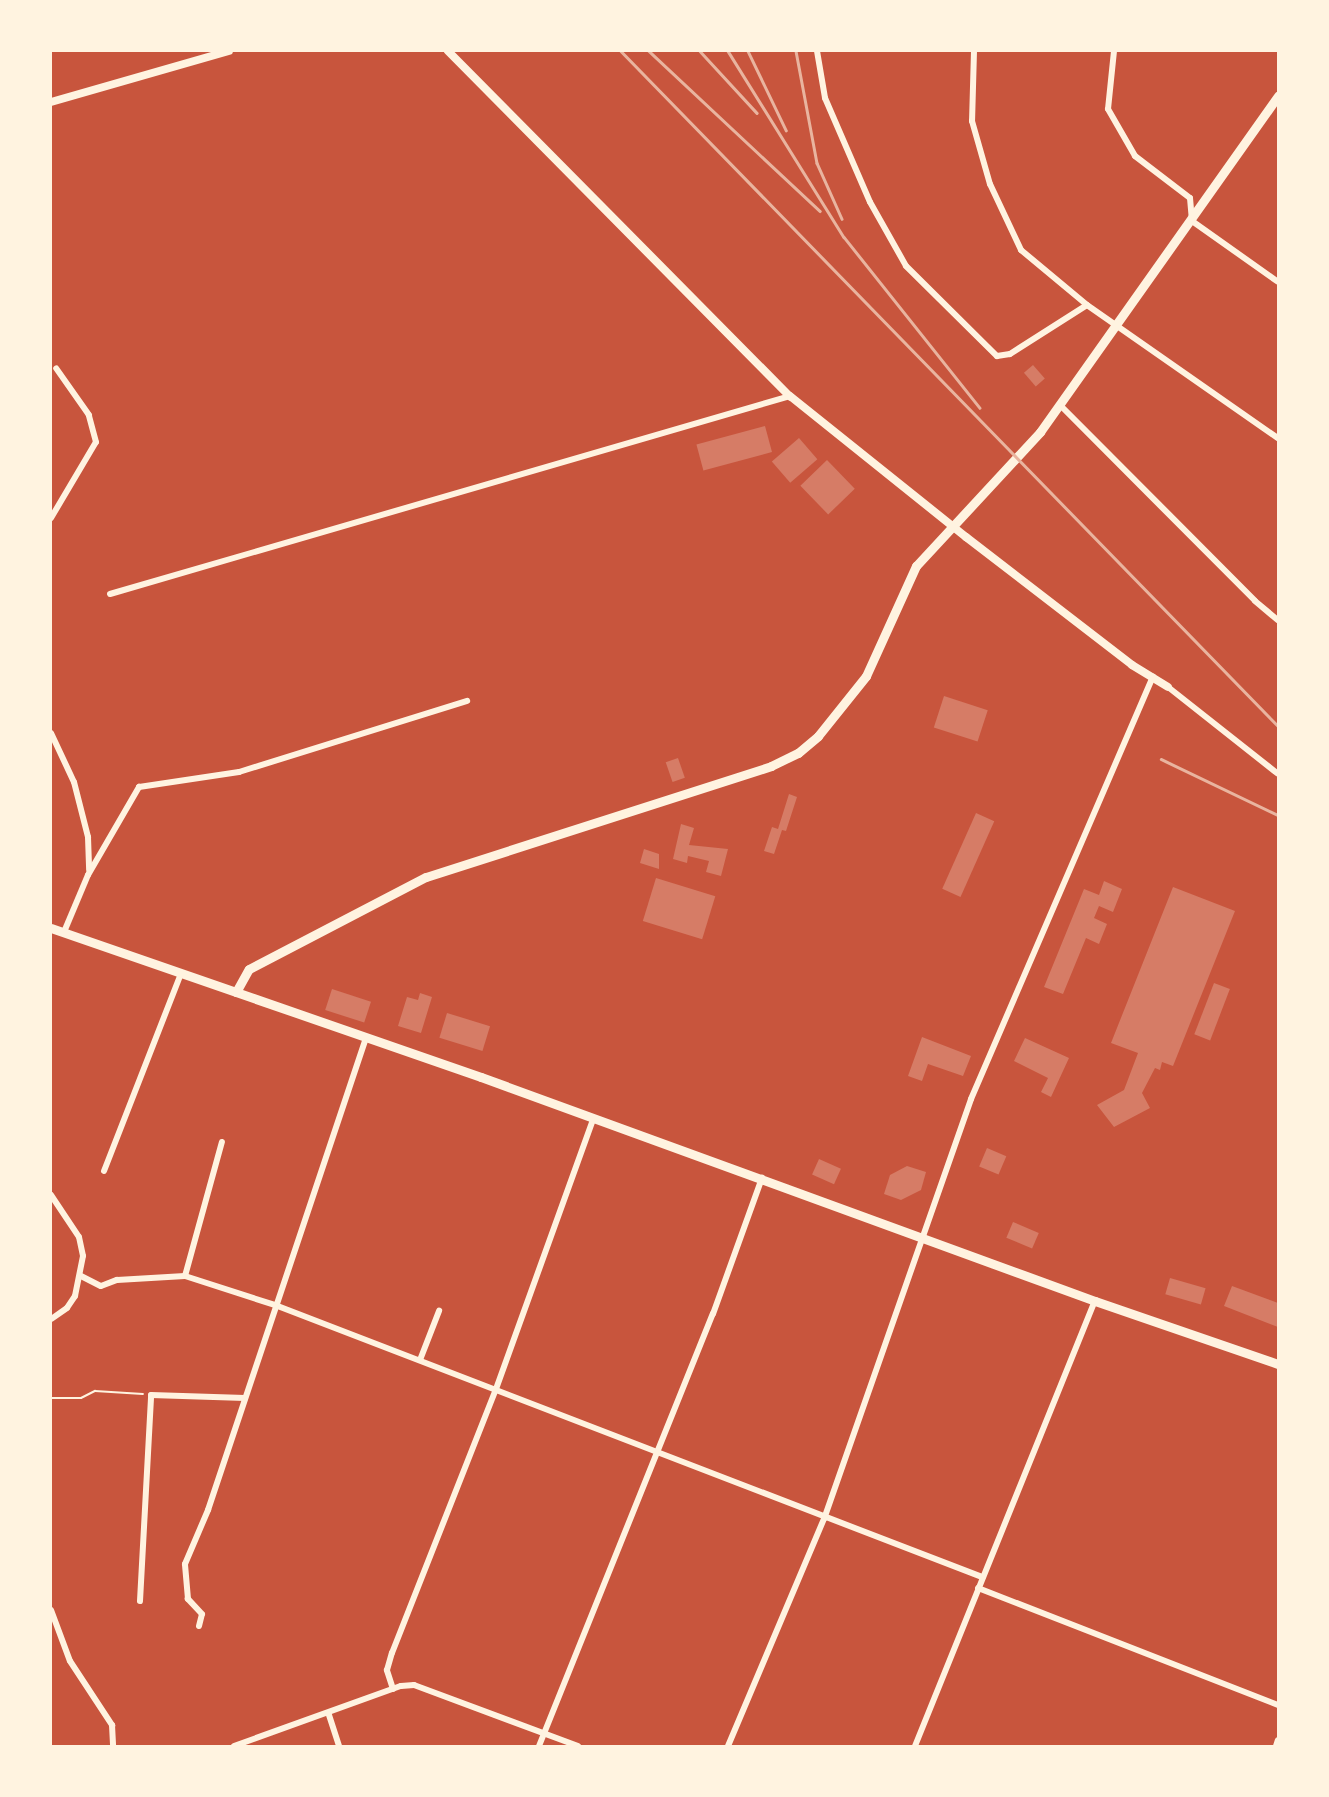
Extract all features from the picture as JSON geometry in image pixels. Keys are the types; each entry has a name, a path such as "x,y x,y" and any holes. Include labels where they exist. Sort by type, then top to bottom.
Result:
{"main road":[{"path":"236,992 249,969 426,877 699,790 798,753 852,698 878,653 916,566 951,525 1014,462 1060,405 1275,109 1278,96"},
{"path":"51,928 762,1178 1094,1301 1278,1364"}],"street":[{"path":"51,102 229,51"},
{"path":"448,51 789,396 951,525 1168,687 1278,774"},
{"path":"817,51 825,98 870,202 905,266 997,356 1010,354 1087,305"},
{"path":"974,51 972,121 989,184 1021,250 1087,305 1278,438"},
{"path":"1114,51 1108,109 1135,156 1190,198 1192,222 1278,282"},
{"path":"51,518 96,442 89,415 56,368"},
{"path":"110,594 789,396"},
{"path":"1060,405 1255,601 1278,620"},
{"path":"728,1746 824,1519 971,1099 1153,676"},
{"path":"64,932 88,875 139,787 239,772 467,701"},
{"path":"51,733 67,761 88,837 88,875"},
{"path":"104,1171 181,973"},
{"path":"199,1626 202,1614 188,1598 185,1564 245,1398 366,1039"},
{"path":"393,1689 387,1670 392,1653 496,1389 593,1119"},
{"path":"185,1276 222,1142"},
{"path":"538,1746 658,1453 762,1178"},
{"path":"51,1195 79,1237 83,1256 81,1276 67,1308 51,1319"},
{"path":"81,1276 90,1277 102,1286 117,1280 185,1276 275,1305 824,1519 982,1577"},
{"path":"915,1746 1094,1301"},
{"path":"420,1360 439,1311"},
{"path":"140,1601 151,1395 245,1398"},
{"path":"978,1588 1278,1704"},
{"path":"51,1610 70,1661 112,1725 113,1746"},
{"path":"234,1746 329,1715 393,1689 414,1685 578,1746"},
{"path":"329,1715 339,1746"},
{"path":"1276,1746 1278,1740"}],"path":[{"path":"51,1398 81,1398 95,1391 151,1395"}],"building":[{"path":"1033,365 1045,379 1036,386 1024,373"},
{"path":"765,426 772,452 703,470 696,444"},
{"path":"799,438 817,459 790,483 772,462"},
{"path":"827,460 855,489 828,514 800,486"},
{"path":"944,696 988,710 978,742 934,727"},
{"path":"678,758 685,778 673,782 666,762"},
{"path":"789,794 797,797 786,831 782,830 774,854 764,851 772,827 778,829"},
{"path":"976,813 994,821 961,897 942,889"},
{"path":"681,824 694,828 689,845 728,849 721,876 706,872 709,861 688,856 687,863 673,859"},
{"path":"644,849 659,854 659,869 640,863"},
{"path":"656,878 715,896 702,939 643,921"},
{"path":"1104,881 1122,889 1113,912 1099,906 1094,918 1107,924 1099,944 1086,938 1063,994 1044,987 1084,889 1099,895"},
{"path":"1173,887 1235,911 1173,1066 1162,1062 1160,1070 1155,1068 1142,1093 1150,1108 1114,1127 1097,1105 1124,1090 1138,1053 1111,1043"},
{"path":"1214,983 1230,989 1210,1040 1194,1034"},
{"path":"332,989 371,1002 364,1023 325,1010"},
{"path":"420,993 432,997 421,1033 398,1026 407,997 418,1000"},
{"path":"447,1013 490,1026 482,1051 439,1038"},
{"path":"922,1037 971,1056 963,1076 928,1064 922,1081 908,1076"},
{"path":"1025,1038 1069,1058 1051,1097 1041,1092 1048,1078 1014,1061"},
{"path":"987,1148 1006,1156 999,1175 979,1166"},
{"path":"819,1159 841,1169 834,1184 812,1175"},
{"path":"907,1166 926,1172 921,1190 901,1200 884,1194 890,1175"},
{"path":"1013,1222 1039,1233 1032,1249 1006,1238"},
{"path":"1170,1278 1206,1288 1201,1305 1165,1294"},
{"path":"1232,1286 1278,1303 1278,1327 1224,1306"}],"railway":[{"path":"621,51 1278,726"},
{"path":"649,51 820,211"},
{"path":"700,51 757,113"},
{"path":"728,51 844,237 980,408"},
{"path":"748,51 786,130"},
{"path":"796,51 817,163 842,219"},
{"path":"1161,759 1278,815"}]}
